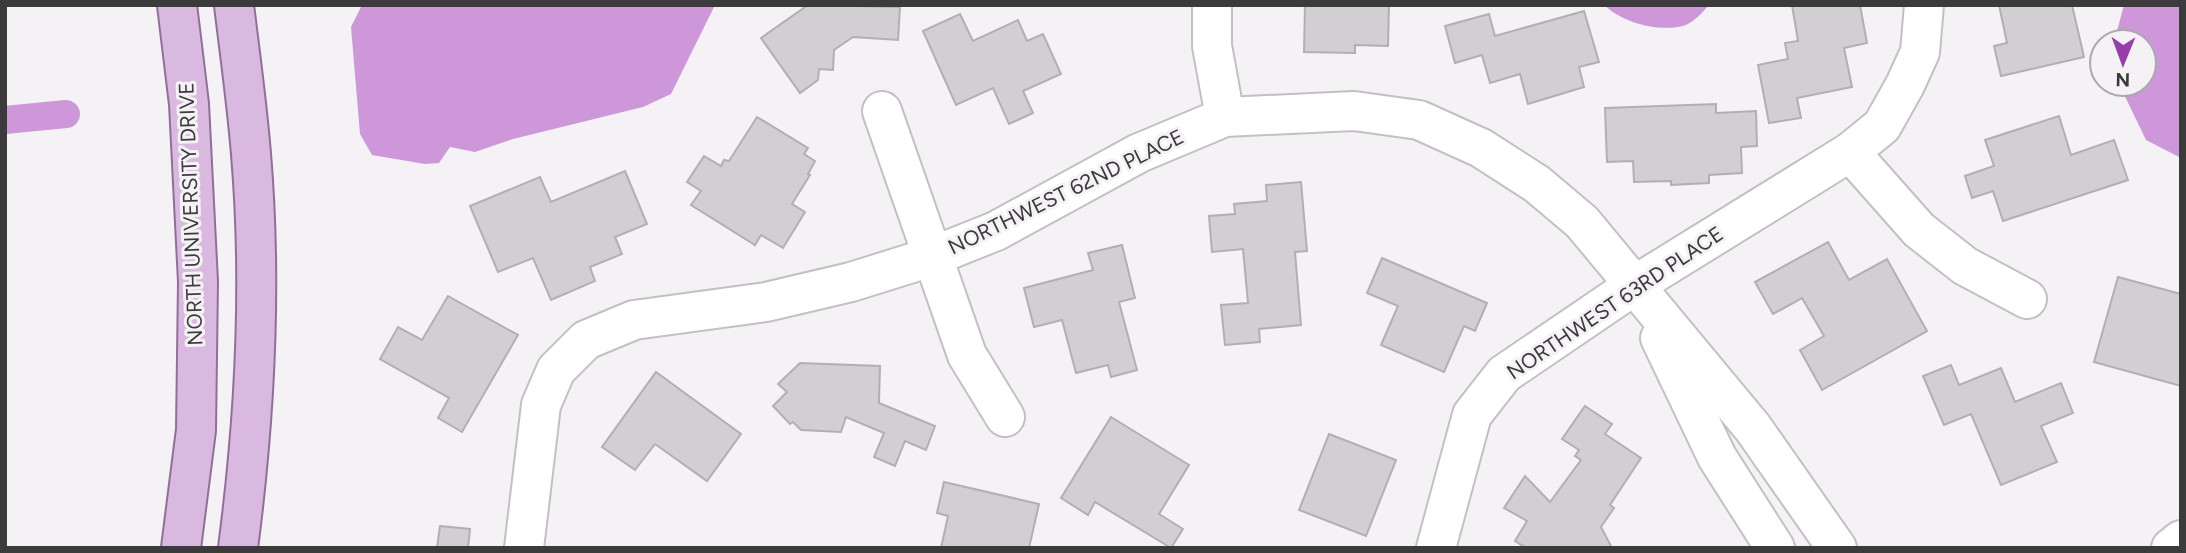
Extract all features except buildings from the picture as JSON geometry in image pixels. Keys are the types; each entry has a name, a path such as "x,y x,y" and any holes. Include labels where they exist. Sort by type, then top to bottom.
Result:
{"main road":[{"name":"NORTH UNIVERSITY DRIVE","path":"177,5 189,104 198,282 196,430 181,548"},
{"path":"234,5 251,155 257,294 249,464 238,548"}],"street":[{"path":"1212,5 1212,46 1225,117"},
{"name":"NORTHWEST 63RD PLACE","path":"1436,548 1472,415 1504,374 1635,285 1850,152 1882,126 1920,52 1924,5"},
{"path":"881,110 967,355 1005,417"},
{"name":"NORTHWEST 62ND PLACE","path":"524,548 541,405 556,370 586,340 634,320 766,302 851,282 931,257 996,231 1139,152 1225,117 1354,111 1419,120 1481,148 1537,184 1582,222 1753,428 1837,548"},
{"path":"1850,152 1919,230 1965,267 2027,299"},
{"name":"NORTHWEST 62ND PLACE","path":"1635,285 1717,457 1775,548"},
{"path":"2171,548 2181,540"}],"shaded area":[{"path":"362,5 715,5 671,94 643,107 513,139 475,152 450,147 439,163 425,164 372,155 360,134 351,27"},
{"path":"1604,5 1709,5 1686,25 1663,28 1631,21"},
{"path":"2124,5 2181,5 2181,158 2146,140 2126,98 2158,98 2158,28 2118,28"}],"waterway":[{"path":"5,120 66,114"}]}
